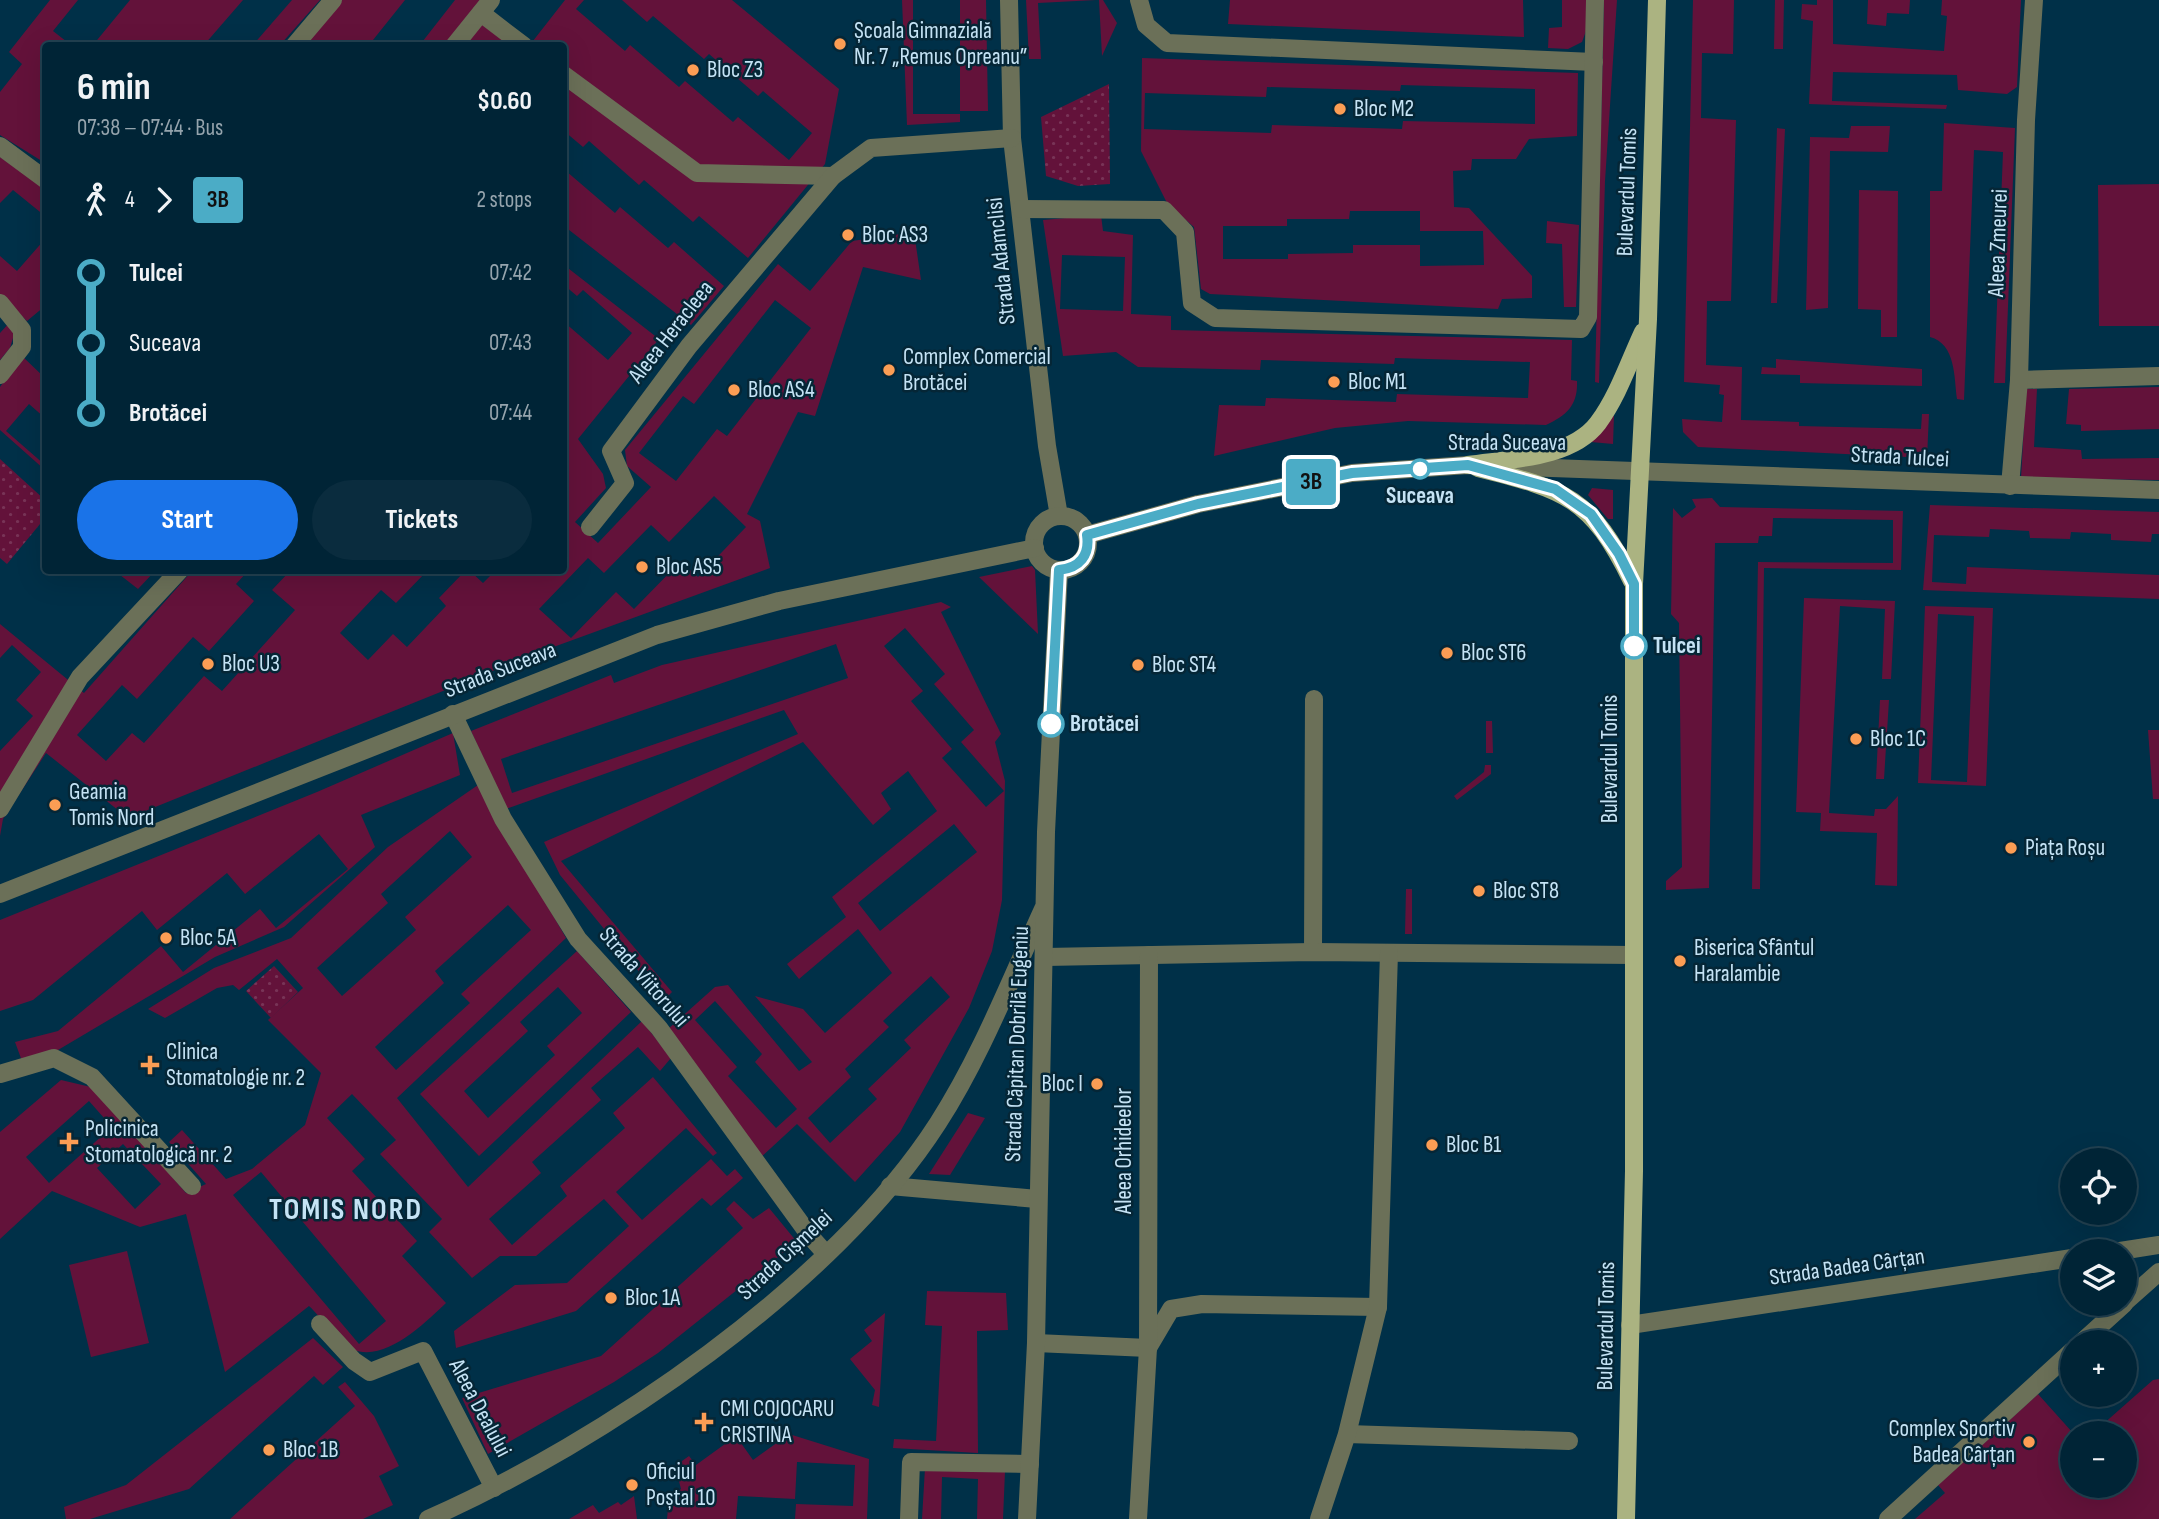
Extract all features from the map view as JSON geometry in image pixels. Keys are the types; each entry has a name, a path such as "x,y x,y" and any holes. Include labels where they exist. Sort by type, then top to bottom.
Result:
{"main road":[{"name":"Bulevardul Tomis","path":"1626,1519 1634,955 1634,584 1648,319 1657,0"},
{"path":"1468,465 1532,456 1582,438 1597,425 1613,399 1648,319"},
{"path":"1468,465 1543,485 1572,499 1591,514 1604,530 1634,584"}],"street":[{"path":"298,42 333,0"},
{"name":"Strada Adamclisi","path":"1009,0 1012,138 1046,446 1059,516"},
{"path":"1139,0 1146,25 1167,43 1594,62"},
{"path":"1020,209 1164,210 1185,232 1192,303 1215,318 1581,329 1588,317 1595,0"},
{"name":"Aleea Zmeurei","path":"2010,486 2019,380 2026,120 2034,0"},
{"path":"457,42 486,7 520,42"},
{"path":"567,77 697,173 833,176"},
{"name":"Aleea Heracleea","path":"590,527 625,483 611,451 689,346 833,176 871,148 1012,138"},
{"path":"0,146 42,177"},
{"path":"0,303 22,330 22,347 0,375"},
{"path":"2019,380 2159,376"},
{"name":"Strada Suceava","path":"1087,535 1198,504 1352,473 1468,465 1639,470"},
{"name":"Strada Tulcei","path":"1639,470 2159,490"},
{"path":"1059,516 1077,520 1087,535 1089,544 1083,560 1059,570 1043,563 1035,548 1037,530 1051,518 1059,516"},
{"name":"Strada Suceava","path":"0,894 657,635 779,601 1035,548"},
{"name":"Strada Căpitan Dobrilă Eugeniu","path":"1027,1519 1036,1343 1046,832 1059,570"},
{"path":"0,809 80,677 176,574"},
{"path":"1313,952 1314,699"},
{"name":"Strada Viitorului","path":"453,715 503,819 578,939 659,1028 826,1254"},
{"name":"Strada Cișmelei","path":"428,1519 494,1488 596,1429 699,1359 772,1303 826,1254 890,1186 937,1124 964,1079 1046,903"},
{"path":"1045,957 1313,952 1634,955"},
{"path":"1319,1519 1347,1434 1378,1307 1389,953"},
{"name":"Aleea Orhideelor","path":"1138,1519 1148,1348 1149,955"},
{"path":"0,1074 54,1058 92,1077 192,1186"},
{"path":"890,1186 1037,1199"},
{"path":"2137,1248 2159,1245"},
{"name":"Strada Badea Cârțan","path":"1630,1325 2060,1260"},
{"path":"2137,1291 2159,1272"},
{"name":"Aleea Orhideelor","path":"1148,1348 1171,1309 1202,1304 1378,1307"},
{"path":"2094,1330 2110,1316"},
{"name":"Aleea Dealului","path":"320,1324 354,1361 370,1372 423,1351 494,1488"},
{"path":"1036,1343 1148,1348"},
{"path":"1888,1519 2060,1362"},
{"path":"1347,1434 1569,1441"},
{"path":"909,1519 911,1462 1030,1464"}],"shaded area":[{"path":"50,0 78,0 53,31 67,42 42,42 42,161 0,135 0,92 22,64 9,52"},
{"path":"130,0 243,0 207,42 95,42"},
{"path":"292,0 320,0 283,42 256,42"},
{"path":"341,0 405,0 371,42 305,42"},
{"path":"455,0 480,0 446,42 422,42"},
{"path":"565,0 584,0 576,9 625,51 630,45 679,87 685,81 733,122 738,117 789,160 812,133 763,91 758,96 709,54 704,59 653,16 647,22 622,0 732,0 839,89 825,164 748,258 699,216 693,222 644,180 639,185 589,141 583,147 567,134 567,42 532,42"},
{"path":"902,0 913,0 913,114 960,114 960,122 907,125"},
{"path":"960,0 986,0 988,111 960,111"},
{"path":"1026,0 1096,0 1038,3 1041,59 1029,59"},
{"path":"1099,0 1103,0 1117,23 1102,56"},
{"path":"1230,0 1523,0 1524,37 1228,24"},
{"path":"1562,0 1586,0 1586,31 1582,42 1568,49 1548,48 1549,28 1562,27"},
{"path":"1604,0 1617,0 1605,181 1599,383 1595,382"},
{"path":"1693,0 1734,0 1733,54 1702,53 1701,118 1736,120 1731,301 1707,301 1706,365 1742,367 1741,420 1799,422 1799,426 1921,429 1922,414 1929,414 1927,458 1698,447 1683,432 1682,419 1722,422 1724,395 1719,394 1720,385 1684,382"},
{"path":"1775,0 1784,0 1783,49 1774,49"},
{"path":"1817,0 1833,0 1833,44 1944,51 1947,16 1941,15 1942,0 2021,0 2017,87 2007,94 1958,90 1957,75 1833,72 1832,101 1947,105 1946,109 1809,104 1813,21 1801,19 1802,4 1817,5"},
{"path":"1868,0 1910,0 1909,14 1887,13 1886,26 1867,24"},
{"path":"480,23 506,42 465,42"},
{"path":"1142,58 1578,73 1577,136 1529,139 1516,159 1472,159 1471,170 1453,171 1454,207 1469,208 1532,276 1532,298 1502,299 1498,309 1210,294 1201,289 1194,227 1168,205 1141,151","holes":["1401,85 1535,89 1535,124 1403,121 1402,129 1272,125 1271,133 1144,129 1145,93 1266,97 1267,87 1400,91","1350,211 1420,211 1420,231 1483,231 1484,265 1420,266 1420,245 1353,245 1353,253 1288,254 1288,259 1223,259 1223,226 1287,226 1287,219 1349,219"]},
{"path":"1109,84 1110,184 1078,186 1046,176 1041,117"},
{"path":"1944,123 2015,128 2005,383 1994,383 2003,152 1974,150 1964,400 1957,399 1949,354 1939,341 1930,337 1930,191 1942,191"},
{"path":"1851,126 1890,126 1888,152 1830,151 1828,308 1806,310 1810,137 1849,138"},
{"path":"1777,128 1785,129 1777,303 1771,303"},
{"path":"0,157 42,186 42,214 13,190 0,203"},
{"path":"567,172 615,213 620,207 668,248 674,242 724,286 691,325 567,228"},
{"path":"2159,184 2159,326 2099,326 2098,185"},
{"path":"1859,190 1898,191 1897,337 1881,337 1881,310 1858,309"},
{"path":"1101,215 1103,231 1133,235 1131,314 1171,316 1171,330 1572,340 1571,380 1577,381 1576,397 1565,413 1546,425 1408,421 1335,428 1214,456 1219,405 1265,406 1266,398 1396,402 1397,394 1528,398 1530,362 1395,358 1394,364 1261,360 1260,370 1138,367 1116,352 1063,356 1043,220","holes":["1062,255 1125,257 1123,311 1060,309"]},
{"path":"1547,221 1579,225 1576,307 1564,307 1562,244 1546,243"},
{"path":"914,232 921,280 863,267 815,416 798,412 747,514 760,521 770,568 537,653 128,818 46,753 3,819 0,836 0,751 33,716 16,700 41,672 12,645 0,658 0,624 84,693 189,574 245,574 236,584 254,601 209,651 193,637 137,699 122,685 77,735 106,761 132,733 144,743 204,676 222,691 295,610 272,590 287,574 424,574 396,603 381,590 340,633 368,660 393,634 407,647 446,606 439,598 462,574 473,574 483,583 492,574 567,574 567,325 608,360 632,333 583,290 577,296 567,288 567,267 659,339 578,439 603,474 606,488 575,522 598,543 651,487 627,466 625,450 778,264 810,291 852,241","holes":["775,300 811,328 727,436 717,429 676,481 639,453 683,396 694,404","714,496 746,527 698,577 681,561 634,609 616,592 571,638 539,609 588,558 604,573 651,525 669,542"]},
{"path":"42,242 42,308 27,321 0,295 0,256 17,271"},
{"path":"10,322 16,328 10,348 0,360 0,333"},
{"path":"22,356 42,375 42,415 29,404 6,431 42,462 42,467 0,430 0,387"},
{"path":"1776,359 1922,369 1922,386 1800,383 1800,375 1761,374 1762,367 1776,368"},
{"path":"2159,387 2159,429 2081,431 2081,425 2066,424 2069,389"},
{"path":"2026,389 2037,389 2034,447 2081,450 2082,459 2159,458 2159,480 2021,478"},
{"path":"1614,415 1613,444 1591,442"},
{"path":"0,459 42,497 42,522 7,564 0,558"},
{"path":"1592,488 1613,490 1613,519 1608,519 1588,495"},
{"path":"1712,498 1720,507 1903,511 1901,570 1764,568 1760,889 1752,889 1758,562 1893,563 1893,520 1773,518 1772,536 1759,536 1758,543 1715,543 1709,888 1666,890 1666,881 1682,867 1679,623 1671,614 1673,508 1682,518 1696,507 1692,499"},
{"path":"1930,505 2159,512 2159,534 2152,534 2151,542 2111,540 2111,534 2071,532 2070,539 2030,538 2029,531 1990,529 1989,537 1934,535 1932,582 1966,584 1967,567 2159,575 2159,599 1923,590"},
{"path":"1032,566 1035,570 1038,634 979,577"},
{"path":"119,574 152,574 138,589"},
{"path":"1804,598 1895,601 1891,679 1882,679 1885,609 1840,606 1829,813 1874,816 1875,809 1886,809 1898,796 1897,886 1875,885 1877,833 1820,831 1821,813 1796,812"},
{"path":"941,602 951,607 941,612 1001,734 995,742 1005,781 1002,900 992,951 969,1008 900,1132 855,1182 797,1124 760,1158 668,1029 715,987 728,985 799,1071 812,1062 755,996 803,1009 825,1033 892,973 858,929 799,979 787,964 846,917 832,897 937,811 908,771 881,793 891,809 873,825 803,742 561,861 672,992 663,1001 560,875 544,842 798,734 784,710 506,809 471,731 611,675 614,683 662,665","holes":["905,628 945,674 934,684 974,730 961,742 1004,791 986,807 942,758 952,749 911,701 923,691 884,646","836,644 848,678 512,793 501,759","954,824 977,852 880,931 858,903","931,976 950,997 904,1040 911,1048 868,1089 877,1099 830,1143 808,1118 851,1077 845,1069 889,1027 883,1021","715,1001 762,1054 755,1062 797,1109 776,1128 728,1076 737,1067 695,1020"]},
{"path":"1925,606 1993,608 1986,786 1918,783","holes":["1938,614 1974,616 1967,782 1931,780"]},
{"path":"1880,700 1889,700 1884,779 1876,779"},
{"path":"1486,721 1492,721 1493,753 1486,753"},
{"path":"2148,730 2159,730 2159,799 2153,799"},
{"path":"453,733 460,775 361,815 375,847 284,927 215,957 58,1050 22,1061 15,1042 58,1031 161,946 183,972 260,909 276,928 348,869 319,834 245,894 227,873 157,930 142,911 33,1000 0,1011 0,920 317,792"},
{"path":"1485,765 1491,765 1491,774 1457,800 1454,796 1484,772"},
{"path":"478,785 566,938 397,1098 468,1187 642,1021 671,1058 660,1071 638,1047 591,1088 601,1100 532,1162 541,1173 489,1219 512,1245 567,1196 560,1186 625,1128 613,1113 653,1077 717,1153 713,1156 686,1128 616,1192 642,1220 711,1159 727,1176 735,1169 743,1178 711,1206 702,1198 576,1311 456,1348 454,1331 515,1285 567,1283 629,1226 604,1199 536,1256 500,1256 472,1278 429,1232 442,1219 380,1154 396,1140 352,1094 327,1118 365,1159 352,1171 417,1241 402,1256 446,1303 404,1339 377,1351 364,1352 346,1345 309,1306 225,1372 186,1214 140,1227 52,1191 0,1239 0,1132 61,1080 95,1088 186,1193 206,1184 169,1142 182,1130 226,1179 252,1169 305,1125 321,1073 268,1020 303,988 277,959 239,990 233,985 217,988 165,1018 148,1009 214,968 291,938 388,847","holes":["450,831 472,857 405,917 416,930 342,996 317,968 388,903 381,894","508,905 531,930 461,994 470,1003 396,1070 375,1047 444,983 435,971","89,1101 112,1127 49,1183 26,1157","123,1144 161,1184 135,1209 97,1168","261,1172 386,1321 359,1344 233,1195"]},
{"path":"1406,889 1412,889 1412,934 1405,934"},
{"path":"577,951 631,1012 479,1156 420,1094","holes":["558,987 582,1013 547,1046 555,1055 488,1118 464,1091 528,1031 520,1022"]},
{"path":"274,966 298,992 271,1018 246,991"},
{"path":"968,1113 985,1118 950,1175 929,1174"},
{"path":"734,1201 753,1219 769,1208 797,1242 658,1353 614,1382 488,1454 462,1398 601,1356 743,1228 726,1209"},
{"path":"127,1251 149,1343 91,1357 69,1265"},
{"path":"927,1291 1006,1293 1008,1330 977,1331 978,1453 893,1448 894,1439 936,1441 942,1326 925,1325"},
{"path":"885,1313 879,1407 872,1405 875,1390 850,1359 872,1341 864,1330"},
{"path":"313,1338 343,1367 323,1385 314,1376 189,1489 90,1519 66,1519 64,1507 126,1485"},
{"name":"Complex Sportiv Badea Cârțan","path":"2159,1379 2159,1519 1915,1519 1945,1493 1938,1485 2038,1394 2062,1421 2060,1421 2060,1498 2137,1498 2137,1421 2107,1421 2122,1407 2137,1407 2137,1394 2153,1380"},
{"path":"345,1382 374,1416 399,1466 379,1476 393,1505 363,1519 230,1519 355,1406 338,1387"},
{"path":"789,1434 869,1459 867,1519 795,1519 796,1504 853,1506 855,1465 797,1462 795,1499 738,1496 736,1519 667,1519 669,1499 681,1489 675,1466 689,1456 696,1465 736,1436 753,1460"},
{"path":"925,1468 1005,1471 1003,1519 977,1519 978,1479 942,1477 941,1519 922,1519"},
{"path":"634,1496 637,1519 569,1519 593,1505 599,1513 618,1502 621,1505"}],"bus line":[{"name":"3B","path":"1051,724 1059,570 1068,569 1083,560 1089,544 1087,535 1198,504 1352,473 1468,465 1532,481 1555,489 1572,499 1591,514 1604,530 1634,584 1634,646"}],"place":[{"name":"Școala Gimnazială Nr. 7 „Remus Opreanu”","path":"840,44"},
{"name":"Bloc Z3","path":"693,70"},
{"name":"Bloc M2","path":"1340,109"},
{"name":"Bloc AS3","path":"848,235"},
{"name":"Complex Comercial Brotăcei","path":"889,370"},
{"name":"Bloc M1","path":"1334,382"},
{"name":"Bloc AS4","path":"734,390"},
{"name":"Suceava","path":"1420,469"},
{"name":"Bloc AS5","path":"642,567"},
{"name":"Tulcei","path":"1634,646"},
{"name":"Bloc ST6","path":"1447,653"},
{"name":"Bloc U3","path":"208,664"},
{"name":"Bloc ST4","path":"1138,665"},
{"name":"Brotăcei","path":"1051,724"},
{"name":"Bloc 1C","path":"1856,739"},
{"name":"Geamia Tomis Nord","path":"55,805"},
{"name":"Piața Roșu","path":"2011,848"},
{"name":"Bloc ST8","path":"1479,891"},
{"name":"Bloc 5A","path":"166,938"},
{"name":"Biserica Sfântul Haralambie","path":"1680,961"},
{"name":"Clinica Stomatologie nr. 2","path":"150,1065"},
{"name":"Bloc I","path":"1097,1084"},
{"name":"Policinica Stomatologică nr. 2","path":"69,1142"},
{"name":"Bloc B1","path":"1432,1145"},
{"name":"Bloc 1A","path":"611,1298"},
{"name":"CMI COJOCARU CRISTINA","path":"704,1422"},
{"name":"Complex Sportiv Badea Cârțan","path":"2029,1442"},
{"name":"Bloc 1B","path":"269,1450"},
{"name":"Oficiul Poștal 10","path":"632,1485"}],"district":[{"name":"TOMIS NORD","path":"346,1210"}]}
